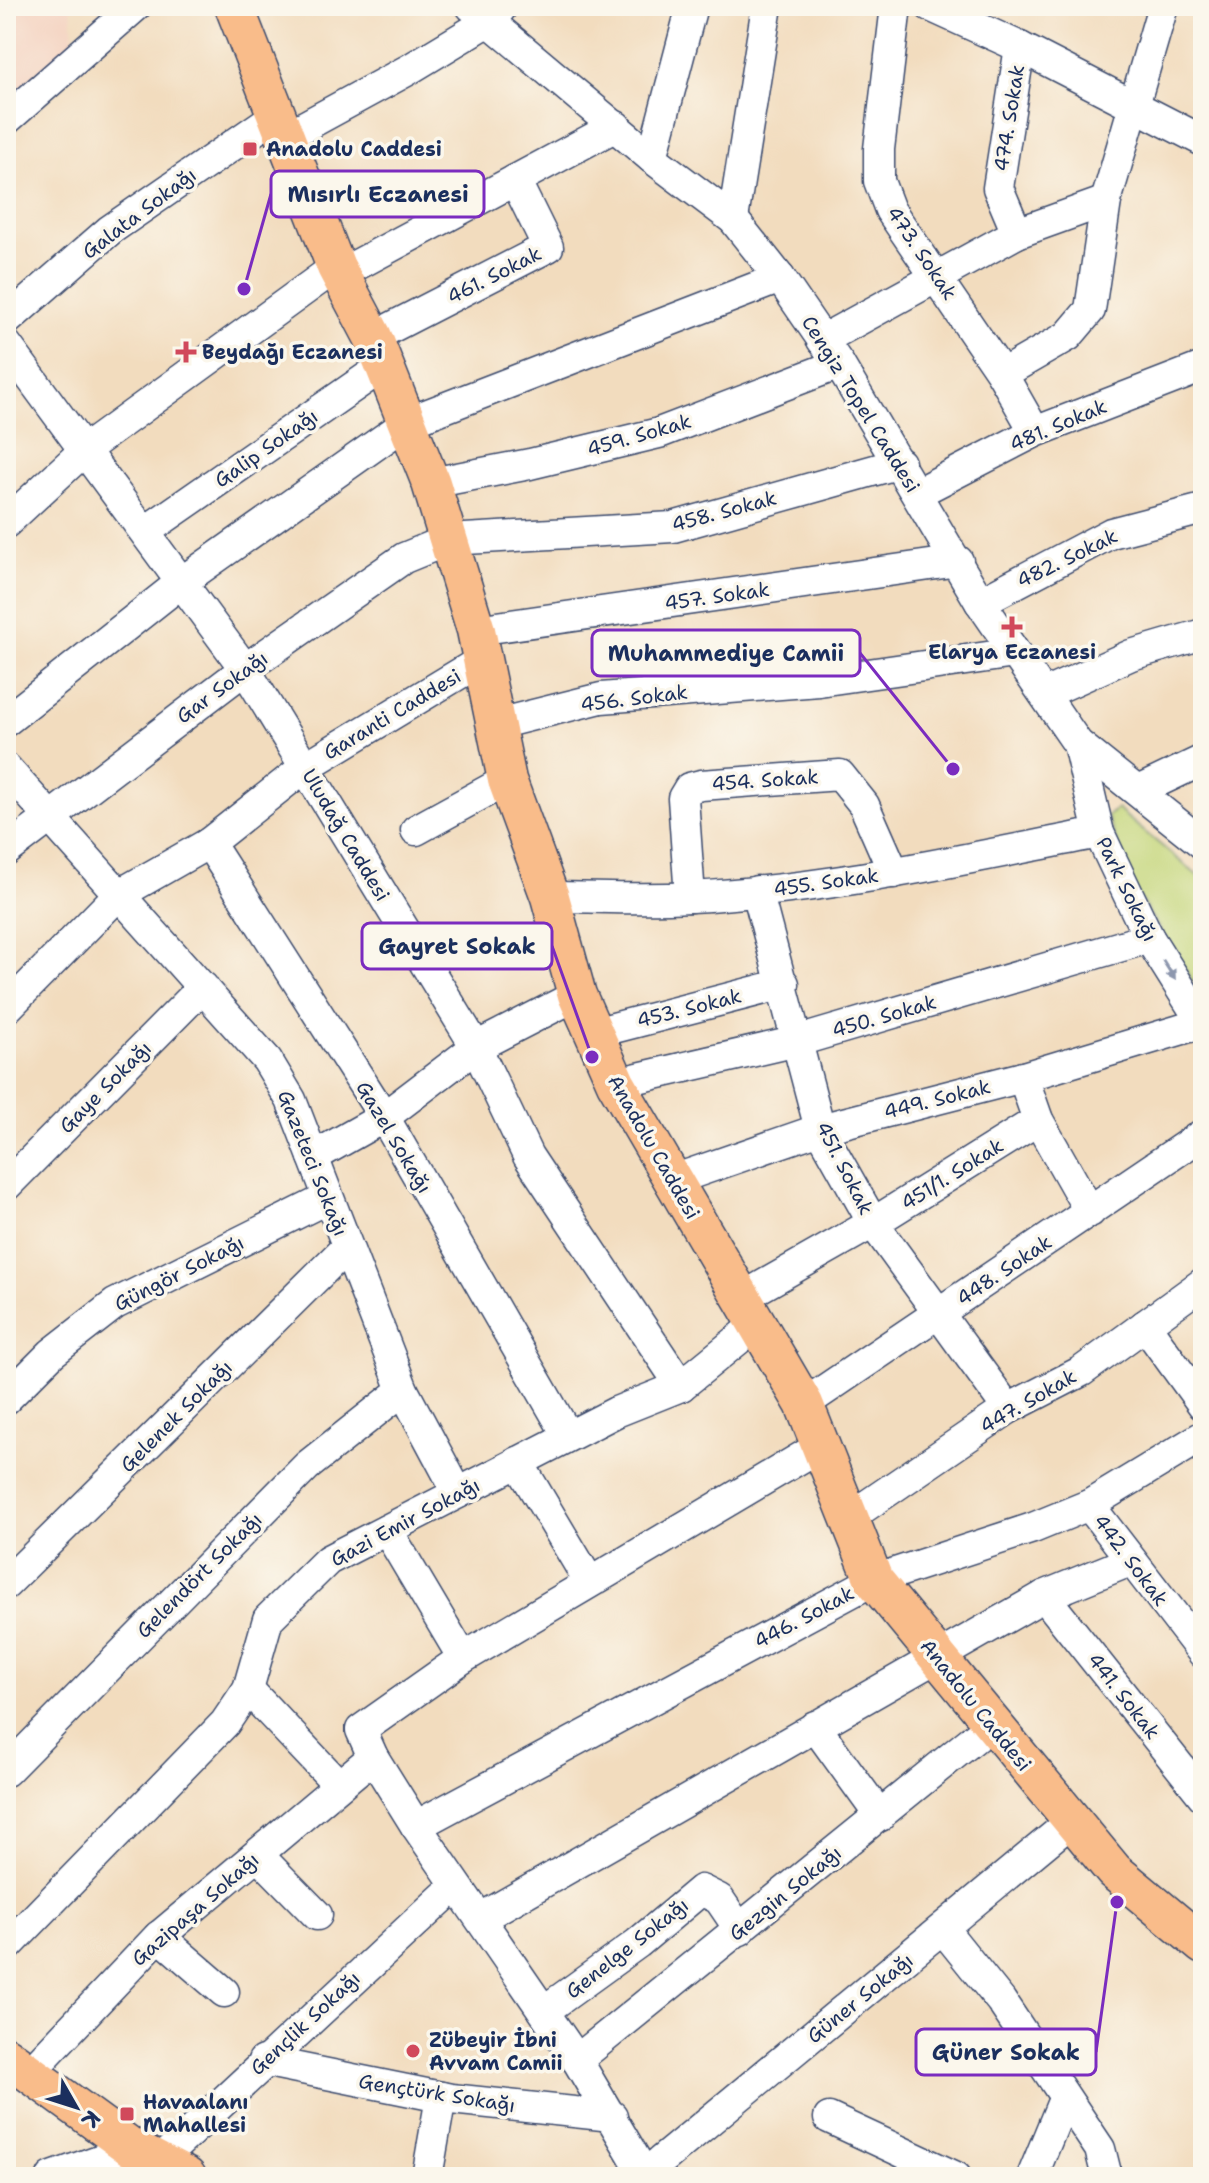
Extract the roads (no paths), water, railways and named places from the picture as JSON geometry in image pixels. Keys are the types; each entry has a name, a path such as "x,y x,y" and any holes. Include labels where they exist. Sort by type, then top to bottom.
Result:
{"main road":[{"name":"Anadolu Caddesi","path":"234,6 338,271 379,351 431,483 479,645 493,725 507,780 550,897 577,995 616,1083 804,1404 874,1580 1114,1871 1203,1944"},
{"path":"17,2065 160,2166"}],"street":[{"path":"6,120 136,6"},
{"path":"652,158 691,6"},
{"path":"733,219 767,6"},
{"name":"473. Sokak","path":"896,6 879,181 890,210 1002,374 1035,432"},
{"path":"930,6 1020,47 1203,141"},
{"path":"1002,374 1068,336 1090,310 1106,201 1163,6"},
{"name":"Galata Sokağı","path":"6,321 110,230 282,125 488,11"},
{"name":"Cengiz Topel Caddesi","path":"488,11 652,158 733,219 780,278 831,352 900,463 980,602 1078,744 1203,844"},
{"name":"474. Sokak","path":"1017,233 998,188 1020,47"},
{"path":"6,523 86,450 338,271 616,126"},
{"name":"461. Sokak","path":"379,351 548,247 515,180"},
{"name":"459. Sokak","path":"431,483 530,464 659,433 831,352 938,278 1017,233 1106,201"},
{"path":"6,721 183,581 408,422 780,278"},
{"name":"Uludağ Caddesi","path":"6,344 245,669 476,1047 528,1156 681,1386"},
{"name":"Galip Sokağı","path":"146,531 379,351"},
{"name":"481. Sokak","path":"917,493 1035,432 1203,367"},
{"name":"458. Sokak","path":"448,540 673,527 900,463"},
{"name":"482. Sokak","path":"980,602 1111,533 1203,509"},
{"name":"Gar Sokağı","path":"6,851 245,669 404,558 448,540"},
{"name":"457. Sokak","path":"479,645 958,561"},
{"path":"1044,694 1131,655 1203,634"},
{"name":"Garanti Caddesi","path":"6,1009 118,895 209,843 305,767 479,645"},
{"name":"456. Sokak","path":"493,725 601,698 819,681 1015,653"},
{"name":"Park Sokağı","path":"1078,744 1099,833 1149,938 1203,1023"},
{"path":"1138,791 1203,760"},
{"name":"Gazeteci Sokağı","path":"6,768 267,1060 291,1100 403,1390 458,1493"},
{"name":"454. Sokak","path":"690,897 683,798 689,788 701,785 840,775 864,805 894,873"},
{"path":"416,830 507,780"},
{"name":"455. Sokak","path":"550,897 690,897 757,891 894,873 1099,833"},
{"name":"Gazel Sokağı","path":"209,843 384,1117 568,1436"},
{"name":"451. Sokak","path":"757,891 820,1129 873,1223 1008,1409"},
{"name":"450. Sokak","path":"616,1083 798,1041 1149,938"},
{"name":"453. Sokak","path":"594,1033 784,984"},
{"name":"Gaye Sokağı","path":"6,1186 203,987"},
{"path":"313,1157 384,1117 476,1047 577,995"},
{"name":"449. Sokak","path":"673,1180 820,1129 1023,1077 1203,1023"},
{"path":"1023,1077 1038,1120 1090,1212"},
{"name":"451/1. Sokak","path":"749,1312 873,1223 1038,1120"},
{"name":"448. Sokak","path":"804,1404 1203,1134"},
{"name":"Güngör Sokağı","path":"6,1399 52,1353 115,1304 328,1198"},
{"name":"Gelenek Sokağı","path":"6,1584 347,1247"},
{"name":"447. Sokak","path":"850,1517 1008,1409 1082,1371 1203,1283"},
{"name":"Gazi Emir Sokağı","path":"6,1948 225,1723 248,1689 268,1619 328,1560 616,1412 681,1386 749,1312"},
{"path":"1145,1325 1203,1405"},
{"name":"Gelendört Sokağı","path":"6,1771 307,1466 403,1390"},
{"name":"446. Sokak","path":"416,1826 874,1580 1033,1528 1089,1505 1203,1436"},
{"path":"646,2175 577,2060 416,1826 373,1757 361,1730 463,1658 819,1447"},
{"path":"518,1462 589,1581"},
{"name":"442. Sokak","path":"1089,1505 1203,1653"},
{"path":"387,1530 463,1658"},
{"path":"481,1918 1044,1596 1130,1561"},
{"name":"441. Sokak","path":"1044,1596 1203,1796"},
{"path":"248,1689 337,1783"},
{"name":"Gezgin Sokağı","path":"577,2060 992,1724"},
{"path":"815,1726 880,1816"},
{"name":"Gazipaşa Sokağı","path":"17,2065 159,1936 258,1855 337,1783 373,1757"},
{"name":"Güner Sokağı","path":"646,2175 1072,1821"},
{"path":"258,1855 317,1915"},
{"name":"Gençlik Sokağı","path":"160,2166 263,2061 455,1886"},
{"name":"Genelge Sokağı","path":"544,2011 638,1943 701,1890 719,1899 740,1930"},
{"path":"944,1930 1001,2001 1100,2149 1107,2177"},
{"path":"159,1936 224,1992"},
{"name":"Gençtürk Sokağı","path":"263,2061 441,2097 612,2116"},
{"path":"427,2177 441,2097"},
{"path":"1032,2177 1064,2099"},
{"path":"829,2118 956,2177"},
{"path":"52,2177 160,2166"}],"place":[{"name":"Anadolu Caddesi","path":"250,149"},
{"name":"Mısırlı Eczanesi","path":"244,289"},
{"name":"Beydağı Eczanesi","path":"186,352"},
{"name":"Elarya Eczanesi","path":"1012,627"},
{"name":"Muhammediye Camii","path":"953,769"},
{"name":"Gayret Sokak","path":"592,1057"},
{"name":"Güner Sokak","path":"1117,1902"},
{"name":"Zübeyir İbni Avvam Camii","path":"413,2051"},
{"name":"Havaalanı Mahallesi","path":"127,2114"}]}
